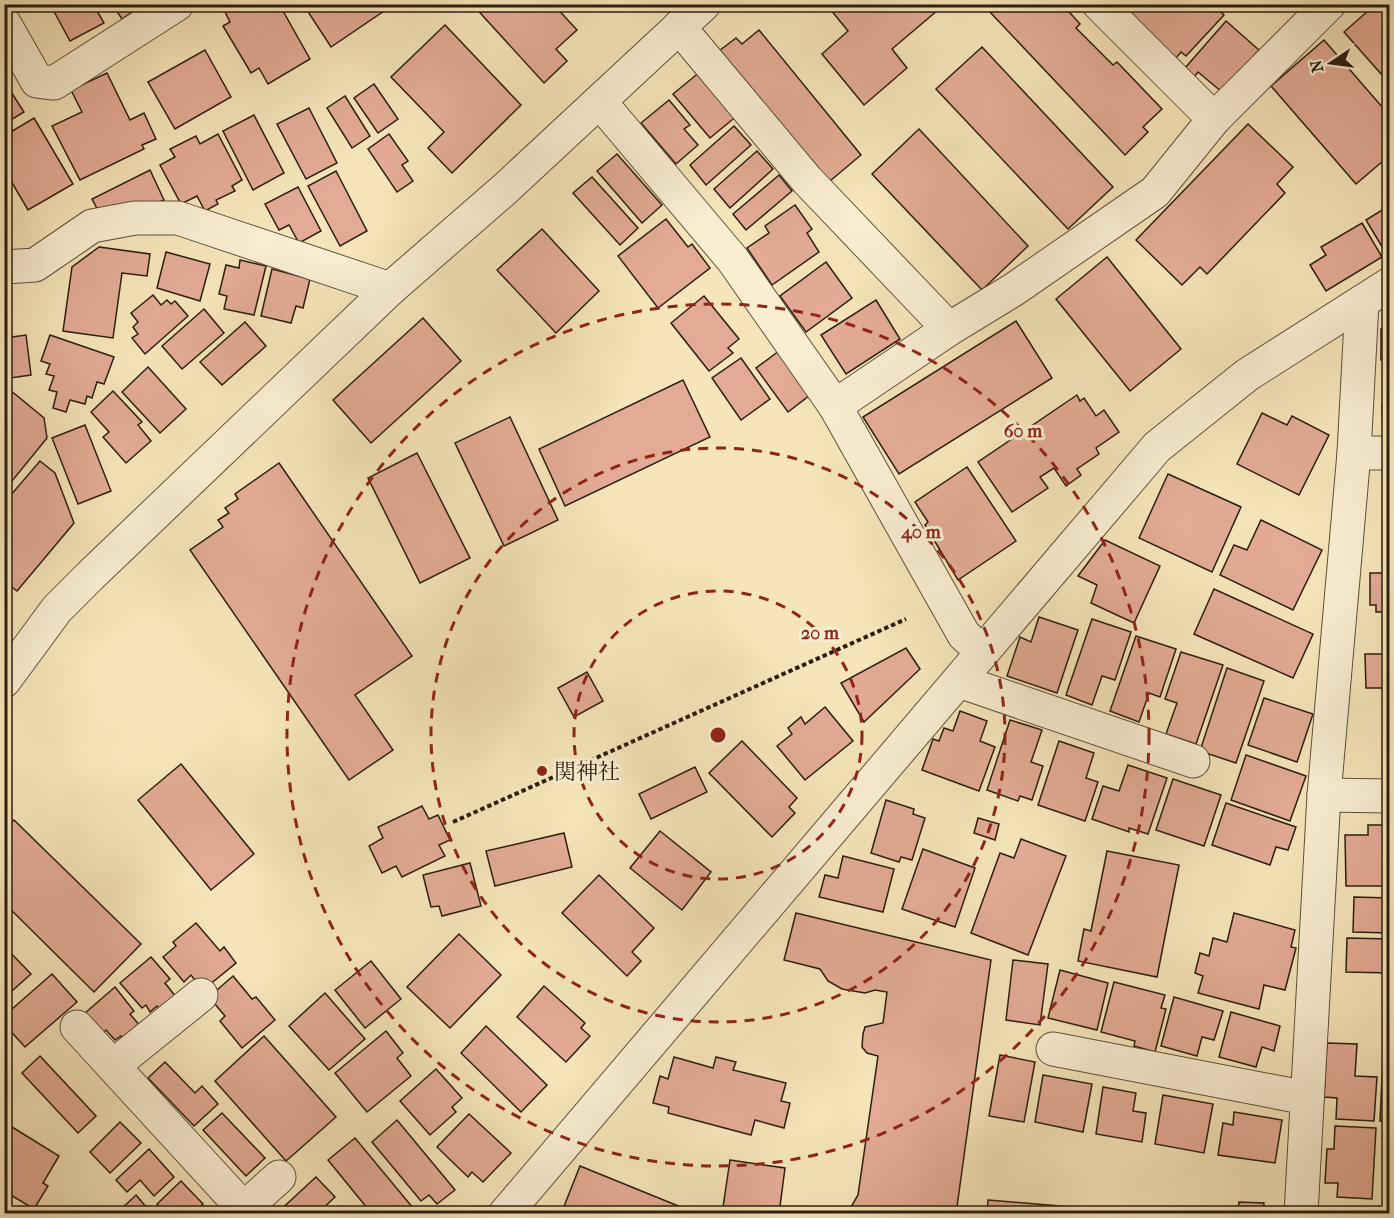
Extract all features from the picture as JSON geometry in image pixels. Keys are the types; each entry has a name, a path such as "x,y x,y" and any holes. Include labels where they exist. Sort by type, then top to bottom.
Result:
{"street":[{"path":"4,23 37,81 54,83 177,4"},
{"path":"4,681 57,609 390,289 505,189 704,4"},
{"path":"1099,4 1214,119"},
{"path":"835,406 949,329 1013,290 1155,192 1214,119 1329,4"},
{"path":"679,27 807,180 949,329"},
{"path":"600,102 733,260 835,406 964,635 983,652"},
{"path":"4,267 35,265 92,225 135,218 178,218 390,289"},
{"path":"505,1214 1157,447 1247,375 1389,284"},
{"path":"1301,1214 1324,795 1354,453 1362,302"},
{"path":"1354,453 1389,453"},
{"path":"959,681 1193,762"},
{"path":"1324,795 1389,796"},
{"path":"113,1066 201,995"},
{"path":"77,1027 241,1211 279,1177"},
{"path":"1053,1049 1307,1098"}],"path":[{"path":"453,822 945,601"}],"building":[{"path":"50,4 93,4 104,23 70,41"},
{"path":"112,4 144,4 122,19"},
{"path":"221,4 279,4 310,59 268,84 259,68 251,73 223,26 230,22"},
{"path":"303,4 380,4 384,11 331,47"},
{"path":"472,4 553,4 577,30 556,49 567,61 544,83"},
{"path":"826,4 945,4 892,49 907,68 864,105 822,54 848,31"},
{"path":"994,4 1062,4 1080,24 1076,28 1113,65 1117,62 1162,109 1143,127 1148,132 1125,155 988,10"},
{"path":"1132,4 1213,4 1224,15 1186,56 1181,52 1176,58 1127,10"},
{"path":"1376,4 1390,4 1390,84 1344,32"},
{"path":"1226,21 1259,50 1222,92 1198,72 1194,77 1185,68"},
{"path":"445,25 521,105 452,173 428,148 444,132 391,77"},
{"path":"759,30 861,155 824,186 715,54 736,38 742,44"},
{"path":"1324,40 1390,116 1390,155 1356,184 1271,86"},
{"path":"982,47 1113,187 1068,229 936,89"},
{"path":"205,50 231,97 175,129 148,82"},
{"path":"701,71 738,115 710,138 673,94"},
{"path":"107,73 130,120 144,113 156,139 142,145 144,149 80,180 52,126 82,112 71,90"},
{"path":"4,81 24,112 4,124"},
{"path":"374,84 398,119 378,133 354,98"},
{"path":"345,96 370,136 352,148 327,108"},
{"path":"669,100 690,125 684,129 698,145 676,164 641,123"},
{"path":"309,108 337,163 306,179 277,124"},
{"path":"254,115 284,173 253,190 223,131"},
{"path":"34,118 73,184 28,210 4,169 4,136"},
{"path":"1248,124 1293,167 1277,184 1285,193 1207,274 1200,267 1182,285 1136,240"},
{"path":"734,126 751,145 706,185 690,165"},
{"path":"919,129 1028,246 982,290 872,174"},
{"path":"218,134 242,180 232,186 235,191 216,200 218,204 205,211 197,196 181,204 160,165 175,157 170,149 196,136 200,144"},
{"path":"389,134 408,161 402,165 413,181 397,192 368,149"},
{"path":"757,151 773,169 730,208 714,189"},
{"path":"617,154 662,205 642,223 597,171"},
{"path":"150,170 164,200 155,204 100,214 92,199"},
{"path":"336,171 367,231 340,246 308,186"},
{"path":"779,175 792,191 746,230 733,214"},
{"path":"592,177 638,228 620,245 573,193"},
{"path":"298,187 321,231 299,243 289,225 279,230 265,204"},
{"path":"4,191 7,191 11,214 4,216"},
{"path":"795,205 812,229 807,233 819,252 772,285 747,248 769,233 765,226"},
{"path":"1390,205 1390,253 1387,255 1366,220"},
{"path":"666,219 688,247 692,244 710,268 658,308 618,256"},
{"path":"1362,223 1382,257 1326,291 1310,265 1326,255 1321,247"},
{"path":"542,229 599,291 556,333 497,270"},
{"path":"99,247 150,254 147,276 122,273 113,338 63,331 72,267"},
{"path":"166,252 210,264 200,301 157,288"},
{"path":"1107,257 1181,349 1130,391 1056,299"},
{"path":"240,260 266,266 254,315 224,309 227,296 219,294 226,265 239,268"},
{"path":"826,262 852,298 806,332 780,296"},
{"path":"272,269 310,279 303,308 296,306 291,323 261,316"},
{"path":"153,295 161,305 167,300 171,304 175,301 188,316 145,354 132,338 138,334 133,327 138,322 131,313"},
{"path":"704,296 739,339 728,348 733,353 709,371 671,323"},
{"path":"876,300 900,339 846,374 821,335"},
{"path":"204,309 224,333 182,369 162,346"},
{"path":"423,318 461,361 371,443 333,400"},
{"path":"1016,321 1052,378 899,474 863,417"},
{"path":"245,322 266,346 222,385 200,362"},
{"path":"1381,329 1390,329 1390,360 1381,360"},
{"path":"26,335 31,375 10,378 5,338"},
{"path":"50,335 114,357 104,384 97,382 92,398 87,396 85,404 70,400 66,412 53,408 57,392 49,390 54,376 46,374 50,364 41,361"},
{"path":"779,351 810,395 788,412 756,368"},
{"path":"741,358 770,399 741,420 712,378"},
{"path":"148,367 186,409 160,433 122,392"},
{"path":"683,380 710,437 565,506 539,449"},
{"path":"4,385 44,418 47,438 12,481 4,475"},
{"path":"113,391 142,422 138,425 151,441 126,463 103,437 109,432 91,412"},
{"path":"1077,395 1080,401 1084,398 1096,416 1104,410 1119,432 1096,448 1099,454 1077,469 1081,475 1066,486 1054,468 1040,477 1048,488 1012,512 978,462"},
{"path":"1382,404 1390,404 1390,433 1383,433"},
{"path":"1262,413 1287,425 1292,416 1329,435 1299,495 1237,464"},
{"path":"510,417 558,520 504,546 455,443"},
{"path":"85,425 111,491 78,504 52,438"},
{"path":"417,453 470,558 420,583 368,478"},
{"path":"40,461 55,473 74,523 17,591 4,581 4,503"},
{"path":"279,463 412,656 355,695 393,750 349,780 190,550 223,527 218,520 229,513 225,508 238,499 235,494"},
{"path":"967,467 1016,541 958,580 925,525 928,522 915,502"},
{"path":"1168,474 1241,507 1212,572 1139,538"},
{"path":"1261,520 1322,550 1293,610 1220,575 1234,545 1247,550"},
{"path":"1105,540 1160,566 1134,623 1091,603 1097,585 1078,576"},
{"path":"1370,573 1390,573 1390,612 1376,612 1376,605 1370,605"},
{"path":"1214,589 1313,634 1293,678 1194,634"},
{"path":"1039,617 1078,630 1057,693 1007,676 1020,637 1031,642"},
{"path":"1092,619 1131,632 1115,680 1102,676 1092,705 1066,695"},
{"path":"1136,636 1176,649 1160,697 1149,693 1139,722 1110,711"},
{"path":"906,648 920,669 864,722 841,683"},
{"path":"1181,652 1223,665 1196,744 1166,734 1177,703 1165,699"},
{"path":"1365,654 1390,654 1390,688 1366,688"},
{"path":"1227,668 1264,681 1236,763 1200,751"},
{"path":"587,672 603,701 574,717 558,688"},
{"path":"1264,698 1313,714 1297,762 1248,745"},
{"path":"825,707 853,741 805,780 777,746 792,734 788,728 801,717 805,724"},
{"path":"960,711 987,721 980,741 995,747 979,791 922,770 933,739 939,741 944,728 953,731"},
{"path":"1010,720 1042,730 1031,762 1043,766 1032,800 1020,796 1018,801 987,790"},
{"path":"742,741 797,798 789,807 795,813 772,837 709,773"},
{"path":"1059,741 1094,753 1086,778 1098,782 1085,821 1038,805"},
{"path":"1246,755 1306,776 1290,821 1231,800"},
{"path":"181,764 254,854 211,890 138,800"},
{"path":"1128,765 1167,778 1148,834 1129,828 1129,832 1092,819 1103,786 1119,791"},
{"path":"695,767 707,792 651,819 639,794"},
{"path":"1173,779 1221,795 1204,846 1156,830"},
{"path":"886,800 914,809 913,814 925,818 912,860 901,857 899,862 871,853"},
{"path":"1226,803 1296,827 1288,850 1276,847 1270,865 1212,845"},
{"path":"422,806 429,819 438,815 450,840 439,845 445,856 402,877 396,866 382,873 369,846 383,838 378,827"},
{"path":"978,818 999,824 995,840 974,833"},
{"path":"14,820 141,944 94,992 4,903 4,829"},
{"path":"1368,825 1390,825 1390,886 1346,886 1345,835 1368,835"},
{"path":"660,831 711,872 682,910 630,868"},
{"path":"564,833 572,867 495,886 486,851"},
{"path":"1021,839 1066,856 1028,955 971,933 1000,853 1014,858"},
{"path":"923,849 975,868 955,927 902,909"},
{"path":"1107,851 1179,865 1157,977 1078,961 1084,929 1091,931"},
{"path":"843,856 894,869 883,912 819,897 825,875 838,878"},
{"path":"470,863 481,906 442,916 439,906 431,907 423,875"},
{"path":"599,875 654,928 632,952 641,961 627,976 562,913"},
{"path":"1354,897 1390,898 1390,933 1353,932"},
{"path":"796,913 991,960 956,1214 847,1214 858,1195 878,1056 867,1053 862,1047 863,1034 865,1027 883,1023 887,992 875,990 865,993 842,989 828,981 820,969 784,960"},
{"path":"1234,913 1295,930 1291,947 1296,948 1285,990 1264,985 1259,1009 1198,993 1203,976 1195,973 1200,953 1209,956 1213,938 1227,942"},
{"path":"196,923 220,951 224,947 236,963 203,990 191,975 184,982 163,957 176,946 173,942"},
{"path":"459,934 501,975 450,1028 407,987"},
{"path":"1347,938 1390,939 1390,973 1346,972"},
{"path":"4,946 31,974 4,998"},
{"path":"151,957 170,979 165,983 176,997 161,1011 157,1006 150,1012 146,1005 142,1008 120,983"},
{"path":"1013,960 1048,964 1040,1025 1006,1020"},
{"path":"371,961 401,999 365,1028 335,990"},
{"path":"1060,970 1108,983 1097,1030 1048,1018"},
{"path":"52,974 77,1002 25,1047 4,1024 4,1016"},
{"path":"233,976 252,999 256,997 275,1020 242,1048 220,1021 225,1016 209,997"},
{"path":"1114,982 1165,995 1161,1008 1166,1009 1155,1052 1134,1046 1135,1041 1101,1032"},
{"path":"544,986 585,1023 581,1028 590,1036 566,1062 517,1017"},
{"path":"115,987 134,1011 130,1014 141,1027 125,1041 121,1036 115,1040 106,1030 102,1034 85,1013"},
{"path":"325,993 365,1039 329,1070 289,1026"},
{"path":"1174,997 1223,1011 1214,1040 1202,1037 1197,1056 1161,1046"},
{"path":"1231,1012 1280,1026 1274,1051 1262,1047 1256,1067 1219,1057"},
{"path":"486,1026 547,1085 521,1112 461,1053"},
{"path":"386,1031 403,1053 397,1058 411,1076 367,1112 335,1073"},
{"path":"1384,1034 1390,1034 1390,1122 1380,1121"},
{"path":"264,1036 336,1117 286,1161 215,1081"},
{"path":"1327,1043 1357,1044 1355,1076 1377,1077 1374,1121 1336,1119 1337,1098 1324,1097"},
{"path":"1000,1055 1035,1062 1024,1122 989,1116"},
{"path":"40,1056 96,1116 78,1133 22,1073"},
{"path":"674,1057 713,1068 716,1057 736,1062 733,1070 786,1083 781,1101 790,1103 784,1128 755,1120 751,1135 668,1113 669,1107 653,1103 660,1076 668,1079"},
{"path":"165,1062 195,1093 202,1086 218,1104 194,1126 148,1078"},
{"path":"436,1069 462,1098 452,1107 456,1112 430,1135 400,1101"},
{"path":"1043,1075 1092,1084 1083,1132 1035,1122"},
{"path":"1103,1087 1136,1093 1133,1111 1146,1113 1142,1142 1096,1134"},
{"path":"1163,1095 1213,1104 1204,1153 1155,1144"},
{"path":"1234,1112 1282,1120 1275,1163 1218,1155 1223,1123 1233,1125"},
{"path":"222,1113 265,1158 246,1176 203,1130"},
{"path":"469,1114 511,1153 483,1182 472,1172 468,1177 437,1147"},
{"path":"397,1120 455,1190 437,1204 429,1195 421,1201 372,1142"},
{"path":"4,1122 59,1156 43,1183 48,1186 34,1209 4,1191"},
{"path":"120,1122 141,1143 110,1173 90,1152"},
{"path":"1335,1126 1376,1128 1372,1199 1337,1197 1338,1183 1325,1183 1327,1149 1334,1149"},
{"path":"355,1138 418,1214 372,1214 328,1160"},
{"path":"149,1149 174,1177 154,1196 140,1180 127,1192 116,1180"},
{"path":"730,1160 785,1168 779,1214 722,1214"},
{"path":"580,1166 698,1214 561,1214"},
{"path":"316,1177 335,1197 317,1214 276,1214"},
{"path":"181,1181 203,1204 193,1214 165,1214 157,1204"},
{"path":"136,1195 152,1214 116,1214"},
{"path":"988,1200 1154,1214 987,1214"},
{"path":"1239,1202 1264,1203 1263,1214 1238,1214"}],"place":[{"name":"関神社","path":"542,771"}]}
